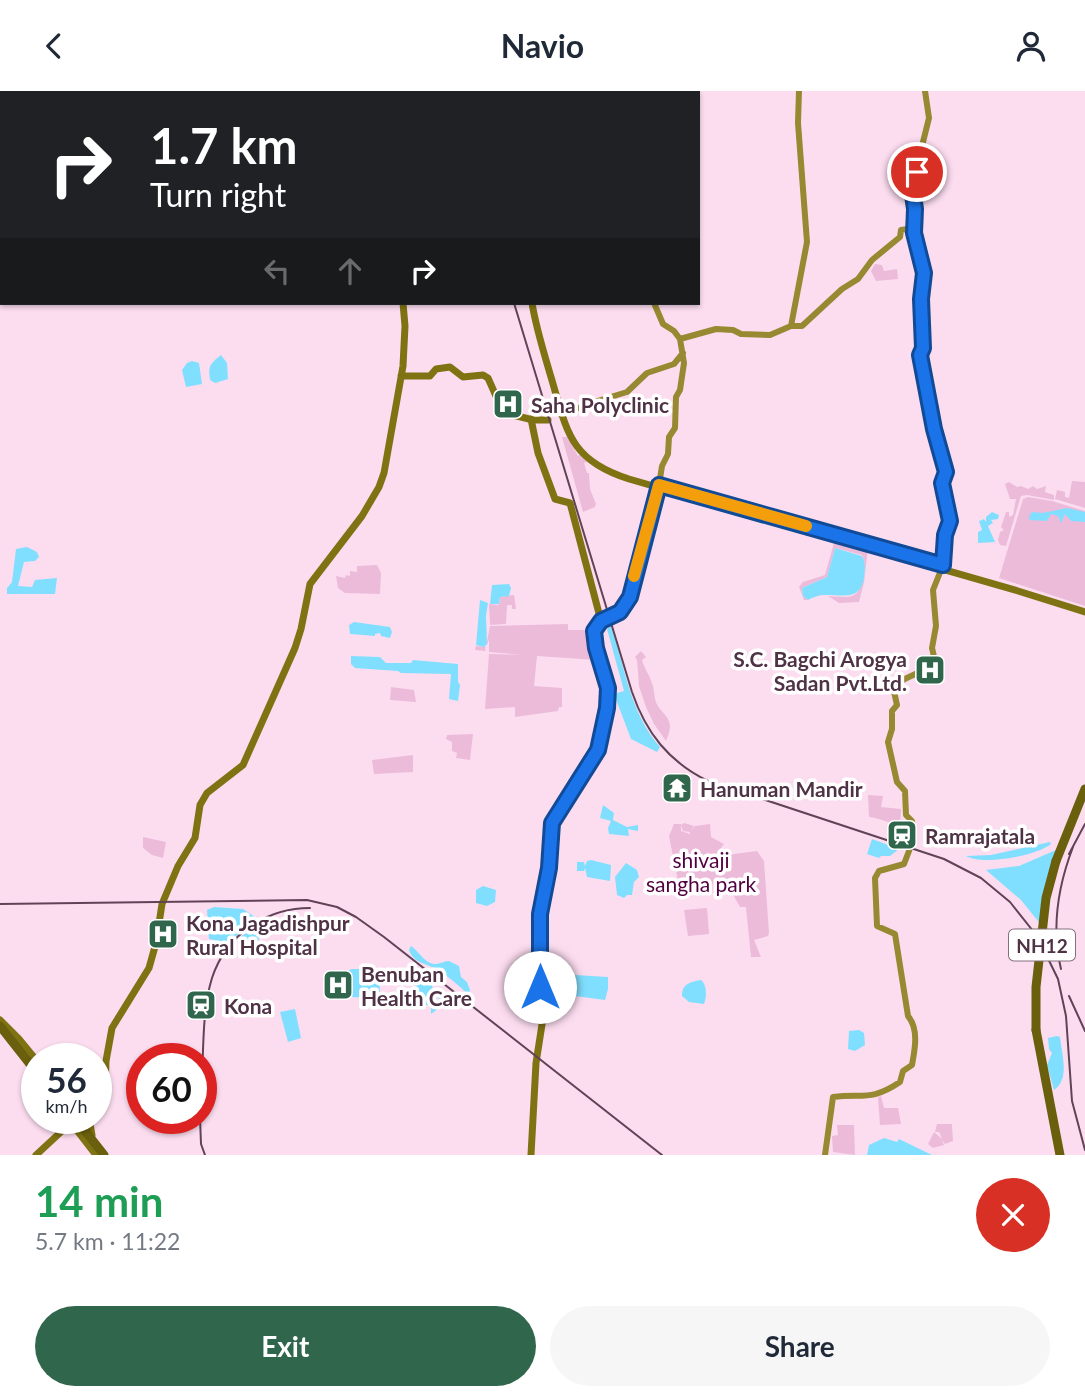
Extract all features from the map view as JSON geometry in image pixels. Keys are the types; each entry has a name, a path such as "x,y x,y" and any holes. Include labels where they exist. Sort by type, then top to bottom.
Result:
{"highway":[{"name":"NH12","path":"1061,1155 1036,1035 1036,987 1048,887 1085,792"},
{"path":"1,1024 21,1047"},
{"path":"85,1134 102,1155"}],"main road":[{"path":"791,326 807,242 798,121 799,91"},
{"path":"825,1155 833,1097 863,1097 889,1089 900,1082 903,1071 912,1065 914,1056 914,1023 908,1016 895,934 877,926 874,878 880,871 904,864 914,838 912,821 906,815 905,791 897,782 888,742 892,711 897,705 893,688 934,662 932,638 936,625 933,590 943,567 945,535 950,521 942,483 946,472 934,429 920,355 923,348 921,299 924,273 914,228 912,188 929,118 925,91"},
{"path":"680,339 716,328 741,334 770,335 791,326 802,325 842,289 858,279 872,260 900,237 901,230 914,228"},
{"path":"108,1043 112,1028 149,968 157,940 162,904 178,866 195,838 200,805 208,793 243,765 295,648 310,584 344,541 379,487 388,459 401,376 405,342 403,305"},
{"path":"532,305 556,417 573,443 595,464 624,478 943,567 1085,611"},
{"path":"531,1155 536,1063 543,1018 540,914 549,868 550,832 555,816 594,757 601,741 608,696 594,641 594,631 601,621 620,612 630,597 662,467 668,454 669,437 675,428 676,397 684,373 680,339 663,324 655,305"},
{"path":"401,376 430,376 436,369 450,367 463,377 483,375 488,378 496,396 513,415 531,419 556,417 627,392 647,373 674,364 682,353"},
{"path":"531,419 538,453 555,499 567,500 570,504 601,621"},
{"path":"1,1024 21,1052"},
{"path":"36,1155 56,1136 73,1133 102,1155"},
{"path":"80,1134 82,1138"},
{"path":"92,1135 102,1155"}],"green space":[{"path":"875,264 882,265 884,271 897,269 898,279 876,281 871,271"},
{"path":"558,423 562,437 567,437 578,456 583,455 581,458 584,457 588,461 584,463 596,504 583,512"},
{"path":"1072,481 1085,482 1085,508 1055,499 1057,490 1065,492 1065,497 1069,498"},
{"path":"1009,482 1028,489 1033,486 1037,489 1046,486 1045,492 1054,495 1054,500 1021,496 1006,546 1000,545 998,540 1000,532 1004,530 1001,527 1006,512 1009,512 1009,517 1013,515 1016,499 1010,499 1005,484"},
{"path":"1028,497 1085,511 1085,606 999,578 1023,499"},
{"path":"835,539 868,549 864,582 859,602 839,603 828,596 844,597 856,594 864,578 865,565 862,555 835,548 827,577 802,588 803,596 808,600 804,600 799,587 803,582 825,575"},
{"path":"377,565 381,573 380,594 345,593 338,588 336,576 345,578 346,575 350,576 350,571 357,572 357,566"},
{"path":"514,595 516,609 507,605 506,624 490,625 489,604 499,605 500,597"},
{"path":"568,624 568,630 588,630 596,660 537,656 534,686 562,688 562,707 559,707 558,711 515,717 515,707 485,709 489,654 523,655 489,652 489,640 486,647 490,626"},
{"path":"476,646 486,647 486,651 475,650"},
{"path":"641,651 646,657 642,660 652,683 657,705 669,721 666,741 654,724 639,686 635,657"},
{"path":"391,687 414,690 416,702 390,700"},
{"path":"473,734 470,760 456,758 457,753 452,751 452,742 446,739 447,735"},
{"path":"413,755 413,772 374,774 372,760"},
{"path":"868,795 883,796 881,807 901,809 900,826 869,817"},
{"name":"shivaji sangha park","path":"684,823 694,826 691,831 695,826 710,824 711,837 724,844 718,852 719,856 757,851 764,861 769,933 768,936 754,940 761,957 751,957 746,907 740,907 731,891 684,896 683,888 679,886 669,836 674,824"},
{"path":"143,837 166,842 163,858 152,855 143,848"},
{"path":"707,908 709,934 688,936 684,910"},
{"path":"881,1096 884,1108 898,1108 901,1124 880,1125 878,1097"},
{"path":"937,1124 952,1124 953,1141 945,1144 942,1140 944,1145 933,1148 928,1144 934,1132 942,1139 939,1132 935,1132"},
{"path":"837,1125 854,1125 855,1155 833,1152 832,1136 838,1135"}],"water":[{"path":"221,355 227,363 228,379 215,383 210,380 210,368"},
{"path":"192,361 199,363 202,384 186,387 182,370"},
{"path":"1067,508 1085,512 1085,522 1071,521 1065,514 1061,523 1058,516 1051,514 1047,521 1029,520 1033,512 1043,513"},
{"path":"992,512 999,515 998,519 991,520 993,523 988,526 995,542 978,543 978,532 982,530 979,521 984,519 986,522 986,517"},
{"path":"27,547 37,552 39,557 35,561 24,562 18,586 32,587 35,580 57,578 55,594 7,594 7,588 12,582 16,549"},
{"path":"835,548 862,556 865,569 862,586 854,594 822,595 808,600 803,596 802,588 827,577"},
{"path":"509,584 509,596 500,597 499,604 490,604 492,585"},
{"path":"480,600 488,603 487,644 484,647 476,645"},
{"path":"354,622 390,627 390,638 381,636 380,633 375,636 350,634 349,625"},
{"path":"611,626 635,705 660,747 657,752 631,739 614,694 624,691 607,629"},
{"path":"351,656 380,657 386,663 411,663 413,660 458,664 458,701 449,699 451,674 401,673 355,668 351,664"},
{"path":"603,805 614,813 613,820 627,827 638,825 638,831 628,829 629,836 609,834 611,821 600,818"},
{"path":"872,839 899,849 890,856 879,858 867,854"},
{"path":"1050,842 1051,844 1034,852 1009,858 984,860 966,856 991,855"},
{"path":"1056,850 1042,926 1021,900 986,870 1019,866"},
{"path":"587,861 611,865 610,881 587,877 585,868 584,871 577,871 577,862 584,862 585,866"},
{"path":"626,863 637,870 639,877 634,882 632,895 624,898 617,895 615,877"},
{"path":"483,886 496,890 495,902 487,906 476,903 476,890"},
{"path":"214,907 243,909 258,919 230,941 209,939 207,910"},
{"path":"267,920 271,932 269,934 261,934 258,941 239,940 240,937"},
{"path":"411,946 433,964 449,961 459,966 461,977 470,990 468,994 440,971 414,958 409,950"},
{"path":"379,969 380,998 350,997 350,986 347,983 350,982 349,970"},
{"path":"414,969 431,980 433,990 443,992 453,999 452,1004 442,1006 431,1014 431,1005 440,1001 437,996 432,998 429,1005 407,1005 406,997 420,994 413,984 411,973"},
{"path":"575,975 608,977 605,1000 575,996"},
{"path":"701,980 706,991 704,1004 689,1002 682,996 685,986"},
{"path":"295,1009 301,1038 288,1042 280,1012"},
{"path":"859,1030 864,1033 865,1045 855,1051 848,1049 849,1031"},
{"path":"1060,1037 1063,1073 1062,1080 1054,1090 1047,1065 1052,1053 1048,1038"},
{"path":"884,1138 897,1142 899,1139 932,1155 867,1155 869,1145"}],"railway":[{"path":"515,305 632,692 652,733 682,765 708,781 944,859 981,878 1010,902 1037,936 1058,979 1066,1016 1072,1101 1085,1150"},
{"path":"1069,854 1085,824"},
{"path":"1061,969 1056,922 1063,877 1073,847"},
{"path":"0,904 307,900 337,907 384,937 662,1155"},
{"path":"204,1043 208,992 218,963 227,949 238,937 263,919 294,909 310,908"},
{"path":"1069,996 1085,1031"},
{"path":"201,1134 205,1155"}],"slow traffic":[{"path":"634,576 659,485 806,526"}],"place":[{"name":"Saha Polyclinic","path":"508,404"},
{"name":"S.C. Bagchi Arogya Sadan Pvt.Ltd.","path":"930,670"},
{"name":"Hanuman Mandir","path":"677,788"},
{"name":"Ramrajatala","path":"902,835"},
{"name":"Kona Jagadishpur Rural Hospital","path":"163,934"},
{"name":"Benuban Health Care","path":"338,985"},
{"name":"Kona","path":"201,1005"}],"route":[{"path":"540,987 540,914 549,868 552,823 598,750 607,708 608,688 594,641 594,631 601,621 620,612 630,597 635,569 659,485 943,565 945,535 950,521 942,483 946,472 934,429 920,355 923,348 921,299 924,273 914,233 912,188 917,172"}]}
